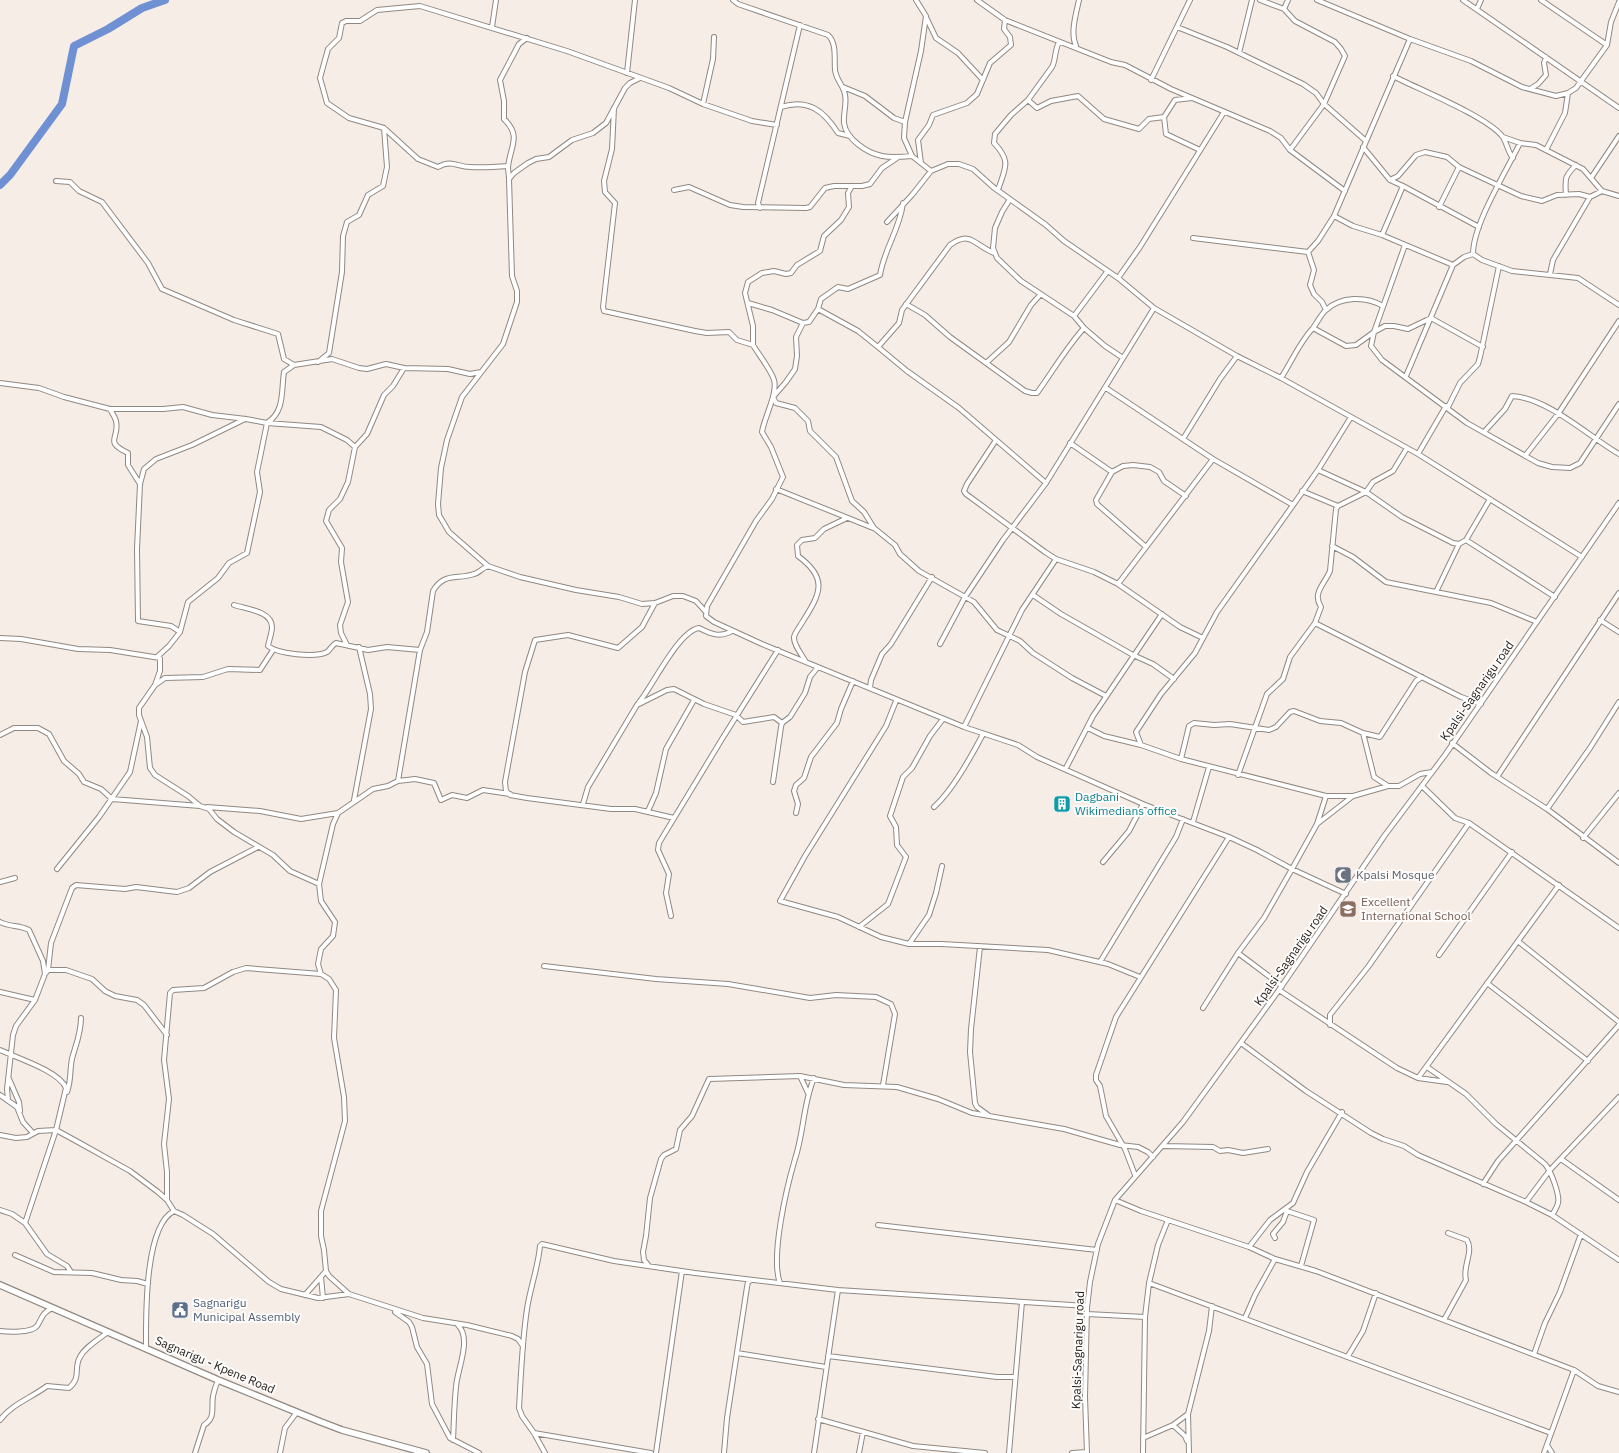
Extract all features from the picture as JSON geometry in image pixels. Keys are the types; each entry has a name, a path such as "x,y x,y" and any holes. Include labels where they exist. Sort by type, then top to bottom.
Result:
{"street":[{"path":"492,27 496,0"},
{"path":"627,72 635,0"},
{"path":"733,0 738,4 828,35 832,38 835,73 843,87 846,97 844,124 850,136"},
{"path":"916,0 926,16 936,38 958,53 983,80"},
{"path":"977,0 1005,20 1058,42 1076,46 1111,62 1125,64 1139,71 1151,80 1270,131 1281,138 1290,150 1345,191"},
{"path":"1076,46 1073,40 1079,0"},
{"path":"1151,80 1190,0"},
{"path":"1239,53 1252,0"},
{"path":"1260,0 1284,9 1295,21 1335,42 1342,49 1345,56 1324,104 1290,150"},
{"path":"1284,9 1288,0"},
{"path":"1317,0 1410,39 1471,61 1488,72 1530,89 1556,96 1568,93 1582,81 1607,45 1611,22 1619,2"},
{"path":"1463,0 1619,108"},
{"path":"1477,9 1482,0"},
{"path":"1541,0 1607,45"},
{"path":"508,166 469,168 457,164 445,163 438,168 418,159 384,128 349,118 327,103 320,78 328,48 338,38 342,24 346,21 360,21 377,10 420,6 527,38 627,72 669,88 702,104 752,121 777,125"},
{"path":"926,16 921,51 905,122 904,138 912,156 931,170"},
{"path":"921,164 918,140 929,124 933,114 967,103 977,94 990,62 1011,45 1010,37 1004,29 1005,20"},
{"path":"760,208 758,198 763,186 764,171 777,125 800,25"},
{"path":"1177,27 1201,35 1303,84 1316,93 1324,104 1366,141"},
{"path":"702,104 713,59 714,37"},
{"path":"527,38 520,44 500,80 504,101 504,119 511,126 513,136 513,152 508,166 512,276 517,290 517,302 502,344 462,397 447,440 441,468 438,504 439,514 448,532 488,566 520,577 576,590 619,597 642,604 655,603 673,596 683,596 696,601 705,611 706,616 732,631 870,688 896,701 983,734 1018,745 1037,757 1066,768 1143,804 1230,837 1292,870 1346,894"},
{"path":"1308,252 1318,241 1334,216 1410,39"},
{"path":"998,190 1006,160 1004,153 994,144 995,134 1011,115 1028,100 1055,62 1053,55 1058,42"},
{"path":"1530,89 1538,84 1546,75 1544,63 1546,57"},
{"path":"1393,76 1477,118 1503,137 1520,143 1532,144 1583,169 1602,191"},
{"path":"509,180 514,173 528,163 536,159 549,157 572,140 593,133 606,123 630,83 642,78"},
{"path":"843,87 865,96 894,118 905,122"},
{"path":"1546,150 1565,113 1568,93"},
{"path":"1028,100 1037,108 1051,101 1078,96 1104,119 1139,128 1149,119 1164,117"},
{"path":"1193,98 1175,100 1164,117 1166,134 1200,150"},
{"path":"781,107 789,104 813,106 830,122 838,133 850,136 871,152 881,156 897,158 912,156"},
{"path":"614,108 612,149 604,181 605,192 614,203 603,307 604,310 694,331 706,333 729,332 738,340 753,345"},
{"path":"1118,278 1140,247 1224,112"},
{"path":"318,362 329,353 342,272 343,236 347,222 359,215 368,195 383,186 387,167 384,128"},
{"path":"1591,178 1619,136"},
{"path":"1503,137 1509,153 1513,158"},
{"path":"1473,254 1473,243 1479,227 1498,185 1520,143"},
{"path":"1363,147 1390,180 1479,227"},
{"path":"1390,180 1398,176 1416,155 1425,152 1447,157 1459,167 1521,196 1542,201 1547,198 1566,195 1579,194 1590,197"},
{"path":"674,190 689,187 730,205 743,208 806,208 810,207 825,188 834,186 862,186 870,184 882,168 897,158"},
{"path":"887,222 912,195 931,170 948,164 959,164 973,169 998,190 1046,225 1064,241 1107,272 1118,278 1154,308 1237,356 1281,378 1418,454 1582,557"},
{"path":"1566,195 1564,184 1566,175 1576,166"},
{"path":"1439,207 1459,167"},
{"path":"56,181 70,182 79,191 102,202 148,263 162,289 234,320 278,334 284,358 294,365"},
{"path":"705,611 752,527 783,477 771,447 762,432 772,397 774,381 753,345 753,326 745,293 748,282 762,273 774,271 786,274 791,273 797,265 820,251 824,236 841,220 849,207 848,193 852,186"},
{"path":"1382,235 1403,186"},
{"path":"1550,274 1553,260 1590,197 1602,191 1615,193 1619,196"},
{"path":"994,253 993,237 995,228 1010,199"},
{"path":"748,303 772,310 803,323 809,322 818,309 821,298 838,287 848,289 880,275 890,240 898,227 903,203"},
{"path":"1334,216 1353,226 1382,235 1453,265"},
{"path":"878,347 899,323 902,310 950,245 960,238 966,237 994,253 1021,280 1040,295 1074,316 1084,328 1104,346 1123,358"},
{"path":"1193,238 1308,252"},
{"path":"1405,244 1382,306 1371,346 1382,360 1406,376 1467,423 1484,431 1538,463 1552,467 1570,468 1580,463 1619,404"},
{"path":"1308,252 1314,270 1310,285 1314,294 1322,302 1326,310"},
{"path":"1406,376 1453,265 1464,257 1473,254"},
{"path":"1473,254 1482,260 1512,271 1578,278 1619,305"},
{"path":"1418,454 1460,384 1478,364 1483,347 1499,266"},
{"path":"1074,316 1107,272"},
{"path":"986,363 1009,342 1031,305 1040,295"},
{"path":"1281,378 1292,362 1298,348 1326,310 1342,301 1353,299 1375,301 1382,306"},
{"path":"906,304 925,315 986,363 1025,391 1032,393 1036,393 1051,374 1070,343 1084,328"},
{"path":"940,644 965,597 1012,528 1046,483 1154,308"},
{"path":"818,309 858,331 907,371 959,408 1046,483"},
{"path":"1313,328 1346,346 1356,345 1374,332 1389,326 1408,329 1431,318"},
{"path":"1431,318 1483,347"},
{"path":"1526,456 1558,414 1619,321"},
{"path":"772,397 786,382 795,369 797,356 796,337 803,323"},
{"path":"1183,439 1220,379 1237,356"},
{"path":"157,657 169,646 180,632 188,602 218,578 229,562 247,553 260,492 257,472 267,423 275,418 280,410 284,372 294,365 332,359 359,368 367,369 386,364 404,368 448,369 470,374 481,372"},
{"path":"347,645 341,633 340,625 348,602 341,562 342,548 326,521 328,510 340,499 348,482 355,447 367,434 384,395 393,386 404,368"},
{"path":"0,383 39,388 64,397 110,409 163,409 184,407 212,415 267,423 321,427 347,440 355,447"},
{"path":"1106,388 1213,459 1293,505"},
{"path":"1484,431 1505,409 1512,396 1532,400 1558,414 1595,440 1619,454"},
{"path":"772,397 776,403 795,408 808,421 810,431 836,457 852,501 864,512 874,528"},
{"path":"110,409 116,421 114,441 117,448 128,453 128,465 140,484"},
{"path":"1141,745 1136,732 1161,694 1195,653 1217,612 1318,470 1352,417"},
{"path":"180,632 171,626 138,621 137,549 140,484 144,469 156,459 192,445 246,419"},
{"path":"996,440 964,491 1012,528 1056,559 1094,572 1118,584 1180,627 1203,638"},
{"path":"1070,443 1112,472"},
{"path":"1238,775 1267,694 1283,678 1290,657 1315,623 1321,607 1317,597 1330,571 1335,515 1338,506 1366,492 1373,482 1393,471 1407,448"},
{"path":"1118,584 1145,546 1186,496 1213,459"},
{"path":"1145,546 1097,504 1096,500 1112,472 1123,466 1150,467 1159,472 1171,487 1186,496"},
{"path":"1318,470 1366,492 1402,517 1453,543 1460,544"},
{"path":"776,489 874,528 895,545 900,554 918,571 932,577 974,602 997,630 1020,641 1033,653 1072,678 1106,696"},
{"path":"1302,491 1338,506"},
{"path":"1436,592 1460,544 1466,540 1490,499"},
{"name":"Kpalsi-Sagnarigu road","path":"1087,1452 1087,1306 1097,1250 1105,1222 1115,1200 1135,1175 1163,1146 1183,1122 1281,988 1385,836 1481,704 1619,503"},
{"path":"806,662 795,642 794,636 813,606 819,589 817,573 798,556 797,545 802,540 815,538 824,530 847,518"},
{"path":"1466,540 1555,597"},
{"path":"1332,546 1353,557 1386,582 1491,603 1537,622"},
{"path":"964,727 1022,610 1056,559"},
{"path":"398,781 420,650 427,632 433,591 437,585 447,577 476,574 488,566"},
{"path":"870,688 871,680 882,654 891,644 932,577"},
{"path":"1497,777 1619,593"},
{"path":"1033,595 1061,614 1133,655 1154,664 1174,679"},
{"path":"510,794 506,791 505,782 525,672 535,640 568,635 618,648 642,628 655,603"},
{"path":"234,605 266,615 270,620 272,627 268,646 273,650 297,655 327,652 336,643 368,650 387,647 420,650"},
{"path":"1066,768 1093,716 1162,614"},
{"path":"1600,620 1619,632"},
{"path":"1315,623 1422,677 1481,704"},
{"path":"583,804 588,787 637,705 646,695 672,653 689,632 699,628 717,636 726,635 732,631"},
{"path":"0,638 21,639 78,649 110,650 160,658 160,671 155,685 139,708 141,720 147,737 150,768 155,775 188,796 200,806 209,809 234,832 273,855 290,871 319,884"},
{"path":"354,801 359,782 366,729 371,709 370,694 359,647"},
{"path":"155,685 165,678 203,677 228,669 260,670 273,650"},
{"path":"671,916 666,893 668,868 658,850 659,843 736,715 778,650"},
{"path":"773,782 782,723 790,717 818,667"},
{"path":"1181,759 1189,726 1194,723 1214,725 1230,724 1254,729 1269,730 1276,727 1290,712 1294,711 1320,721 1341,723 1363,733 1380,737 1416,681 1422,677"},
{"path":"796,813 798,804 794,791 796,785 804,778 811,757 837,723 853,681"},
{"path":"637,705 670,689 678,691 694,700 736,715 743,722 774,717 782,723"},
{"path":"648,811 656,793 666,749 694,700"},
{"path":"896,701 886,726 805,856 780,901 838,917 880,936 908,944 1048,950 1100,962 1140,977"},
{"path":"1547,809 1590,748 1619,702"},
{"path":"859,927 888,904 899,877 906,857 897,845 896,827 890,816 903,777 912,768 930,736 943,719"},
{"path":"57,869 112,799 130,772 141,720"},
{"path":"0,735 14,728 38,728 49,734 64,761 79,774 84,782 101,789 112,799 260,811 301,819 338,813 372,789 388,786 398,781 415,779 434,783 442,800 452,795 467,798 482,790 527,798 583,804 611,809 635,809 674,818"},
{"path":"1088,728 1119,740 1141,745 1181,759 1238,775 1326,796 1353,796 1388,786 1399,786 1420,774 1432,772"},
{"path":"1363,733 1374,778 1388,786"},
{"path":"934,807 941,801 969,761 983,734"},
{"path":"1452,743 1497,777 1547,809 1583,838 1619,863"},
{"path":"1193,822 1209,766"},
{"path":"1422,786 1455,818 1469,823 1619,928"},
{"path":"1583,838 1619,793"},
{"path":"1203,1008 1238,953 1264,918 1292,870 1317,824 1326,796"},
{"path":"1317,824 1353,796"},
{"path":"1103,862 1129,831 1143,804"},
{"path":"322,974 318,964 322,950 334,936 335,922 321,901 319,884 333,824 338,813"},
{"path":"1100,962 1176,837 1183,819"},
{"path":"1322,1018 1330,1014 1368,967 1469,823"},
{"path":"1135,1175 1114,1127 1108,1120 1100,1086 1095,1077 1116,1017 1230,837"},
{"path":"8,1100 8,1079 12,1055 13,1035 16,1026 35,1000 48,970 51,944 72,888 76,886 125,889 136,887 177,892 189,888 210,872 258,847"},
{"path":"1439,955 1512,852"},
{"path":"908,944 929,914 936,893 942,866"},
{"path":"0,882 15,878"},
{"path":"1418,1078 1487,983 1519,942 1559,885"},
{"path":"0,922 4,924 21,926 29,930 43,961 45,974"},
{"path":"1519,942 1619,1022"},
{"path":"980,947 970,1052 975,1103 977,1107 990,1117"},
{"path":"1238,953 1281,988 1386,1062 1418,1078 1448,1082"},
{"path":"544,966 656,979 728,984 810,998 836,995 876,997 890,1004 895,1014 883,1085"},
{"path":"166,1200 167,1172 164,1136 169,1099 164,1060 167,1035 168,997 173,990 204,988 233,972 246,968 322,974 329,979 336,990 334,1038 344,1097 344,1121 326,1196 321,1210 320,1223 326,1271 329,1276 349,1294 392,1310 423,1318 456,1323 512,1336 518,1339 522,1346"},
{"path":"48,970 66,970 92,979 105,992 115,996 137,1000 144,1005 167,1035"},
{"path":"1487,983 1588,1061"},
{"path":"0,992 35,1000"},
{"path":"1330,1014 1330,1024"},
{"path":"25,1223 56,1130 66,1094 71,1083 73,1055 80,1037 81,1018"},
{"path":"1483,1184 1491,1170 1619,1025"},
{"path":"1241,1043 1306,1091 1342,1112 1383,1139 1404,1146 1418,1155 1526,1202 1552,1215 1619,1260"},
{"path":"0,1050 62,1080 66,1088 66,1094"},
{"path":"1427,1067 1466,1094 1492,1121 1545,1164 1550,1170 1556,1187 1558,1203 1552,1215"},
{"path":"648,1266 644,1260 642,1252 646,1236 650,1198 656,1174 664,1155 676,1149 680,1130 692,1116 709,1079 800,1076 844,1085 883,1085 897,1087 990,1117 1064,1128 1123,1146 1141,1148 1153,1157"},
{"path":"800,1076 808,1093"},
{"path":"780,1283 776,1266 789,1175 796,1159 808,1093 814,1078"},
{"path":"8,1079 19,1102 23,1122 33,1133"},
{"path":"0,1095 20,1111"},
{"path":"1526,1202 1550,1170 1593,1122 1619,1097"},
{"path":"1249,1247 1270,1220 1293,1203 1307,1172 1342,1112"},
{"path":"0,1135 27,1137 38,1131 56,1130 130,1171 166,1200 174,1211 213,1234 269,1282 281,1289 323,1298 349,1294"},
{"path":"1163,1146 1213,1147 1220,1151 1228,1150 1242,1153 1268,1149"},
{"path":"1561,1159 1619,1200"},
{"path":"1115,1200 1168,1220 1249,1247 1275,1259 1301,1266 1376,1293 1574,1370 1598,1386 1619,1392"},
{"path":"0,1210 12,1214 25,1223 47,1254 67,1266 71,1272"},
{"path":"146,1348 148,1284 151,1260 157,1237 169,1214 174,1211"},
{"path":"1275,1238 1273,1234 1283,1222 1288,1211 1314,1220 1301,1266"},
{"path":"1143,1453 1145,1317 1149,1283 1158,1245 1168,1220"},
{"path":"878,1224 1097,1250"},
{"path":"1444,1320 1466,1280 1464,1273 1469,1248 1467,1240 1448,1232"},
{"path":"1534,1354 1545,1323 1560,1292 1581,1234"},
{"path":"545,1453 534,1433 522,1416 519,1408 522,1346 527,1308 538,1267 540,1246 542,1244 614,1261 751,1280 838,1290 1087,1306"},
{"path":"14,1255 54,1272 92,1273 121,1280 138,1281 148,1284"},
{"path":"1245,1318 1255,1295 1275,1259"},
{"path":"306,1295 326,1271"},
{"path":"656,1453 682,1271"},
{"path":"321,1277 323,1298"},
{"path":"724,1453 726,1418 747,1287 751,1280"},
{"path":"1149,1283 1551,1433"},
{"name":"Sagnarigu - Kpene Road","path":"0,1285 218,1380 342,1430 426,1453"},
{"path":"814,1453 838,1290"},
{"path":"1348,1356 1363,1331 1376,1293"},
{"path":"1009,1453 1022,1302"},
{"path":"1189,1453 1188,1414 1209,1331 1212,1306"},
{"path":"0,1331 30,1330 36,1327 44,1313 52,1308"},
{"path":"392,1310 409,1322 412,1327 417,1347 427,1364 432,1404 453,1440 479,1453"},
{"path":"1087,1314 1145,1317"},
{"path":"453,1440 456,1381 464,1350 463,1332 456,1323"},
{"path":"0,1420 7,1410 47,1386 69,1388 77,1379 77,1364 80,1356 108,1332"},
{"path":"737,1352 826,1368"},
{"path":"828,1356 997,1377 1015,1377"},
{"path":"1544,1453 1574,1370"},
{"path":"195,1453 204,1426 209,1422 213,1412 212,1398 218,1380"},
{"path":"280,1453 285,1428 297,1412"},
{"path":"1143,1438 1173,1426 1188,1414"},
{"path":"818,1419 913,1446 985,1453"},
{"path":"1173,1426 1185,1436 1189,1445"},
{"path":"859,1453 863,1432"},
{"path":"534,1433 651,1453"},
{"path":"1547,1445 1552,1453"},
{"path":"1072,1453 1087,1452"}],"waterway":[{"path":"0,185 10,175 62,104 74,46 108,29 142,8 165,0"}],"place":[{"name":"Dagbani Wikimedians office","path":"1062,804"},
{"name":"Kpalsi Mosque","path":"1343,875"},
{"name":"Excellent International School","path":"1348,909"},
{"name":"Sagnarigu Municipal Assembly","path":"180,1310"}]}
